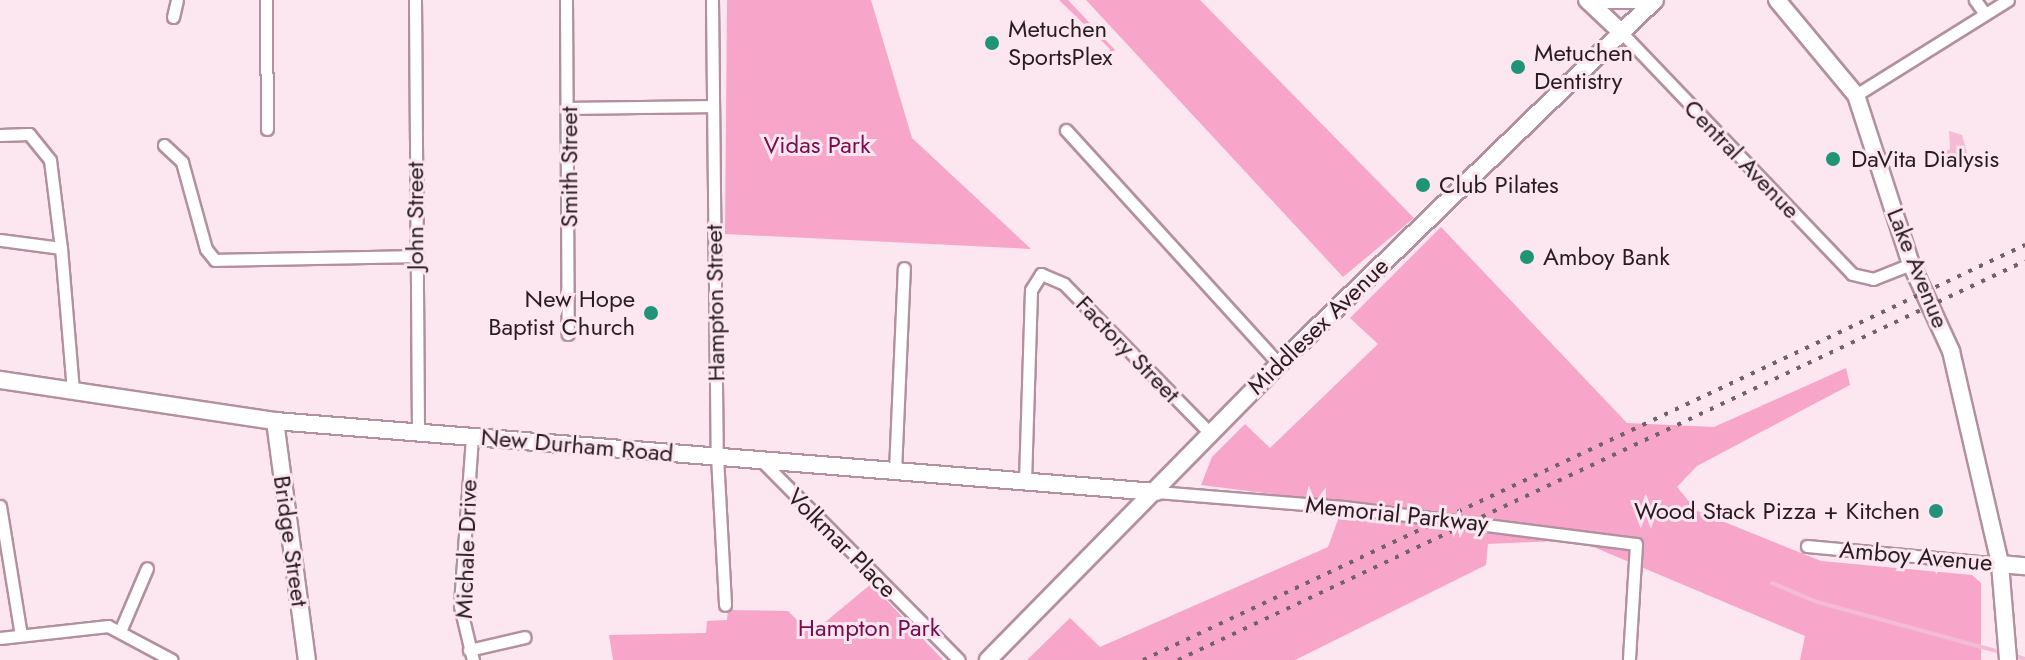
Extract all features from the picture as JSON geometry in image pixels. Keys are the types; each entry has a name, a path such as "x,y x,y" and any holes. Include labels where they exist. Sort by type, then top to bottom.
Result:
{"main road":[{"name":"Central Avenue","path":"1587,0 1622,33"},
{"path":"1602,0 1636,0"},
{"name":"Middlesex Avenue","path":"988,660 1279,364 1655,0"},
{"name":"Lake Avenue","path":"1777,0 1856,95 1911,264 1955,363 2000,564 2008,660"},
{"name":"New Durham Road","path":"0,380 275,421 1156,492"},
{"name":"Bridge Street","path":"275,421 307,660"},
{"name":"Amboy Avenue","path":"2000,564 2025,566"}],"street":[{"path":"173,17 177,0"},
{"path":"266,0 267,129"},
{"name":"John Street","path":"415,0 418,432"},
{"name":"Smith Street","path":"566,0 568,334"},
{"name":"Hampton Street","path":"712,0 717,456 725,605"},
{"path":"1975,0 1985,14"},
{"path":"1856,95 2008,0"},
{"name":"Central Avenue","path":"1622,33 1852,274 1873,279 1911,264"},
{"path":"569,108 712,106"},
{"path":"1066,130 1279,364"},
{"path":"0,135 29,134 50,160 73,392"},
{"path":"164,145 182,162 206,249 215,260 415,256"},
{"path":"0,240 61,248"},
{"path":"895,471 904,268"},
{"name":"Factory Street","path":"1025,481 1031,290 1041,274 1060,280 1211,434"},
{"name":"Michale Drive","path":"471,655 460,606 472,437"},
{"name":"Volkmar Place","path":"761,460 959,660"},
{"name":"Memorial Parkway","path":"1156,492 1343,507 1636,544 1629,660"},
{"path":"0,506 21,635"},
{"name":"Amboy Avenue","path":"1807,546 2000,564"},
{"path":"121,629 147,568"},
{"path":"0,638 90,627 121,629 172,660"},
{"path":"471,655 525,637"}],"green space":[{"name":"Vidas Park","path":"727,0 871,0 912,138 1031,249 725,234"},
{"path":"1059,0 1068,0 1115,50 1107,59 1110,49"},
{"path":"1086,0 1200,0 1414,218 1343,277"},
{"path":"1441,227 1627,423 1714,427 1846,368 1850,385 1697,466 1677,487 1697,511 1821,561 1972,575 1981,583 1981,660 1800,660 1805,636 1577,540 1488,544 1486,565 1295,660 1027,660 1070,618 1100,647 1328,547 1344,503 1201,485 1212,457 1245,424 1270,448 1378,344 1350,318"},
{"name":"Hampton Park","path":"871,584 943,660 613,660 609,635 706,633 707,621 727,620 728,610 788,611 811,634"}],"shaded area":[{"path":"1949,131 1962,135 1969,160 1949,163 1944,152 1950,149"}],"waterway":[{"path":"1772,583 1817,602 2003,653"},
{"path":"2012,655 2025,659"}],"railway":[{"path":"1143,660 2025,245"},
{"path":"1178,660 2025,261"}],"place":[{"name":"Metuchen SportsPlex","path":"992,43"},
{"name":"Metuchen Dentistry","path":"1518,67"},
{"name":"DaVita Dialysis","path":"1833,159"},
{"name":"Club Pilates","path":"1423,185"},
{"name":"Amboy Bank","path":"1527,257"},
{"name":"New Hope Baptist Church","path":"651,313"},
{"name":"Wood Stack Pizza + Kitchen","path":"1936,511"}]}
